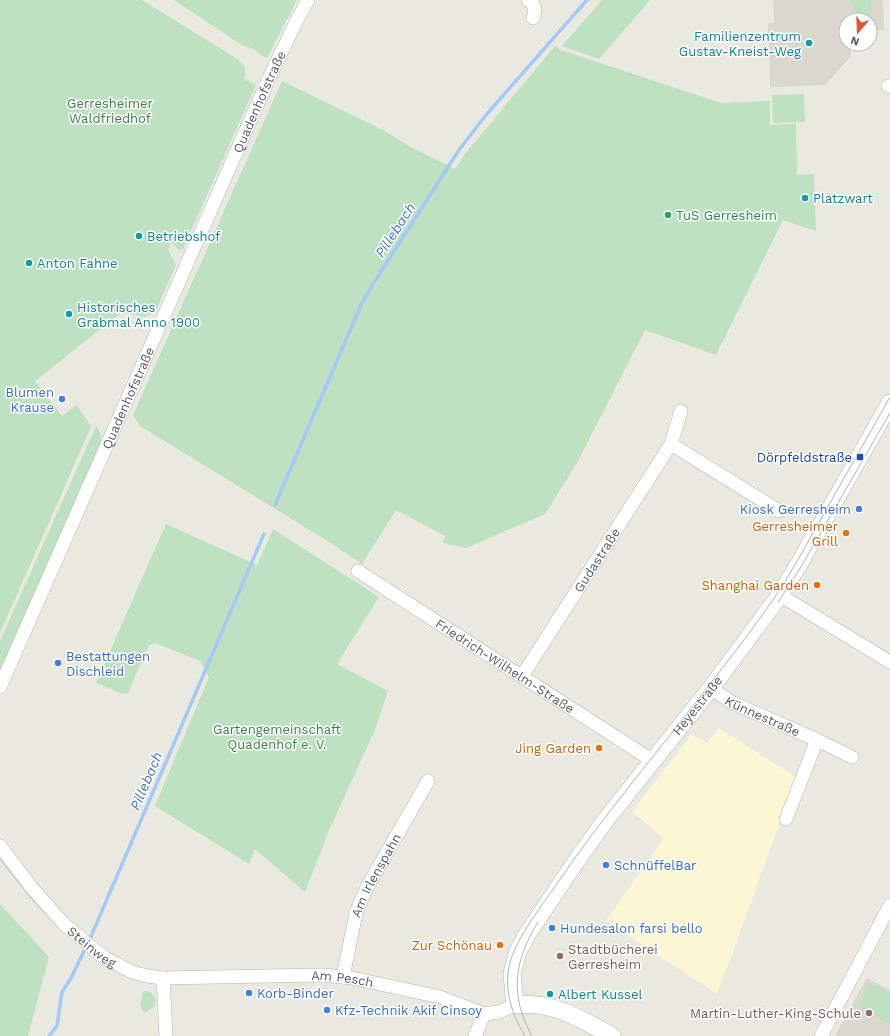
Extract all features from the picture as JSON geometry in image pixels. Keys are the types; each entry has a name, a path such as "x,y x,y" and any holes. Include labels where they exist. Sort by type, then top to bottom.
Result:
{"street":[{"name":"Quadenhofstraße","path":"0,687 270,76 308,0"},
{"path":"528,0 534,4 535,10 533,18"},
{"name":"Heyestraße","path":"515,1005 512,974 518,951 528,933 604,822 711,688 780,594 799,564 890,403"},
{"name":"Gudastraße","path":"522,676 671,444 681,411"},
{"path":"671,444 779,511"},
{"name":"Friedrich-Wilhelm-Straße","path":"358,571 653,761"},
{"path":"780,594 890,662"},
{"name":"Künnestraße","path":"711,688 731,702 817,740 852,758"},
{"name":"Künnestraße","path":"786,819 817,740"},
{"name":"Am Irlenspahn","path":"343,977 356,913 367,888 428,781"},
{"name":"Steinweg","path":"0,846 46,904 64,924 96,952 132,972 163,978"},
{"path":"821,1036 890,905"},
{"name":"Am Pesch","path":"163,978 284,975 343,977 440,997 484,1014"},
{"path":"163,978 166,1036"},
{"path":"475,1036 484,1014 499,1012 515,1005 528,1004 555,1008 612,1036"}],"shaded area":[{"path":"773,0 883,0 884,30 878,30 878,12 838,12 838,52 851,52 851,56 825,85 770,87 768,23 774,23"},
{"path":"719,728 796,777 717,994 606,921 664,838 632,812 692,734 707,743"},
{"name":"Martin-Luther-King-Schule","path":"867,978 890,990 890,1036 835,1036"}],"green space":[{"name":"Gerresheimer Waldfriedhof","path":"0,0 142,0 239,60 245,68 244,79 256,85 183,249 180,250 171,242 168,250 176,265 156,310 144,317 122,312 35,381 62,416 76,405 91,427 0,633"},
{"path":"174,0 297,0 267,58 258,53 256,50 242,45"},
{"path":"602,0 650,0 599,59 562,46"},
{"path":"849,0 871,0 871,12 856,12"},
{"path":"555,46 561,50 721,103 770,101 770,125 796,124 797,175 814,174 816,231 783,220 716,355 645,330 577,463 545,514 466,548 443,543 445,536 396,510 362,564 326,540 140,426 133,415 282,81 385,131 409,146 455,169 465,154"},
{"path":"804,94 805,122 773,123 772,95"},
{"path":"96,426 101,437 99,448 0,670 0,641"},
{"name":"Gartengemeinschaft Quadenhof e. V.","path":"166,524 257,565 273,529 379,597 337,664 388,691 374,732 330,828 305,892 255,849 249,864 155,806 209,677 200,661 155,643 149,645 128,693 123,694 96,683"},
{"path":"0,856 56,923 55,924 29,897 0,860"},
{"path":"0,904 49,957 28,1036 0,1036"},
{"path":"870,983 890,993 890,1024 858,1008"},
{"path":"145,991 152,994 156,1001 154,1007 146,1012 143,1011 140,1005 143,992"}],"waterway":[{"name":"Pillebach","path":"275,505 361,305 373,284 459,150 486,115 587,0"},
{"name":"Pillebach","path":"89,941 264,534"},
{"name":"Pillebach","path":"49,1036 57,1026 62,992 71,978 86,947"}],"tram line":[{"path":"525,1036 515,1017 509,997 508,977 512,956 526,928 592,834 757,623 795,565 890,397"},
{"path":"778,602 801,567 890,413"},
{"path":"532,1036 520,1006 517,992 517,978 519,964 524,950 538,922"}],"place":[{"name":"Familienzentrum Gustav-Kneist-Weg","path":"809,43"},
{"name":"Platzwart","path":"805,198"},
{"name":"TuS Gerresheim","path":"668,215"},
{"name":"Betriebshof","path":"139,236"},
{"name":"Anton Fahne","path":"29,263"},
{"name":"Historisches Grabmal Anno 1900","path":"69,314"},
{"name":"Blumen Krause","path":"62,399"},
{"name":"Dörpfeldstraße","path":"860,457"},
{"name":"Kiosk Gerresheim","path":"859,509"},
{"name":"Gerresheimer Grill","path":"846,533"},
{"name":"Shanghai Garden","path":"817,585"},
{"name":"Bestattungen Dischleid","path":"58,663"},
{"name":"Jing Garden","path":"599,748"},
{"name":"SchnüffelBar","path":"606,865"},
{"name":"Hundesalon farsi bello","path":"552,928"},
{"name":"Zur Schönau","path":"500,945"},
{"name":"Stadtbücherei Gerresheim","path":"560,956"},
{"name":"Korb-Binder","path":"249,993"},
{"name":"Albert Kussel","path":"550,994"},
{"name":"Kfz-Technik Akif Cinsoy","path":"327,1010"},
{"name":"Martin-Luther-King-Schule","path":"869,1013"}]}
